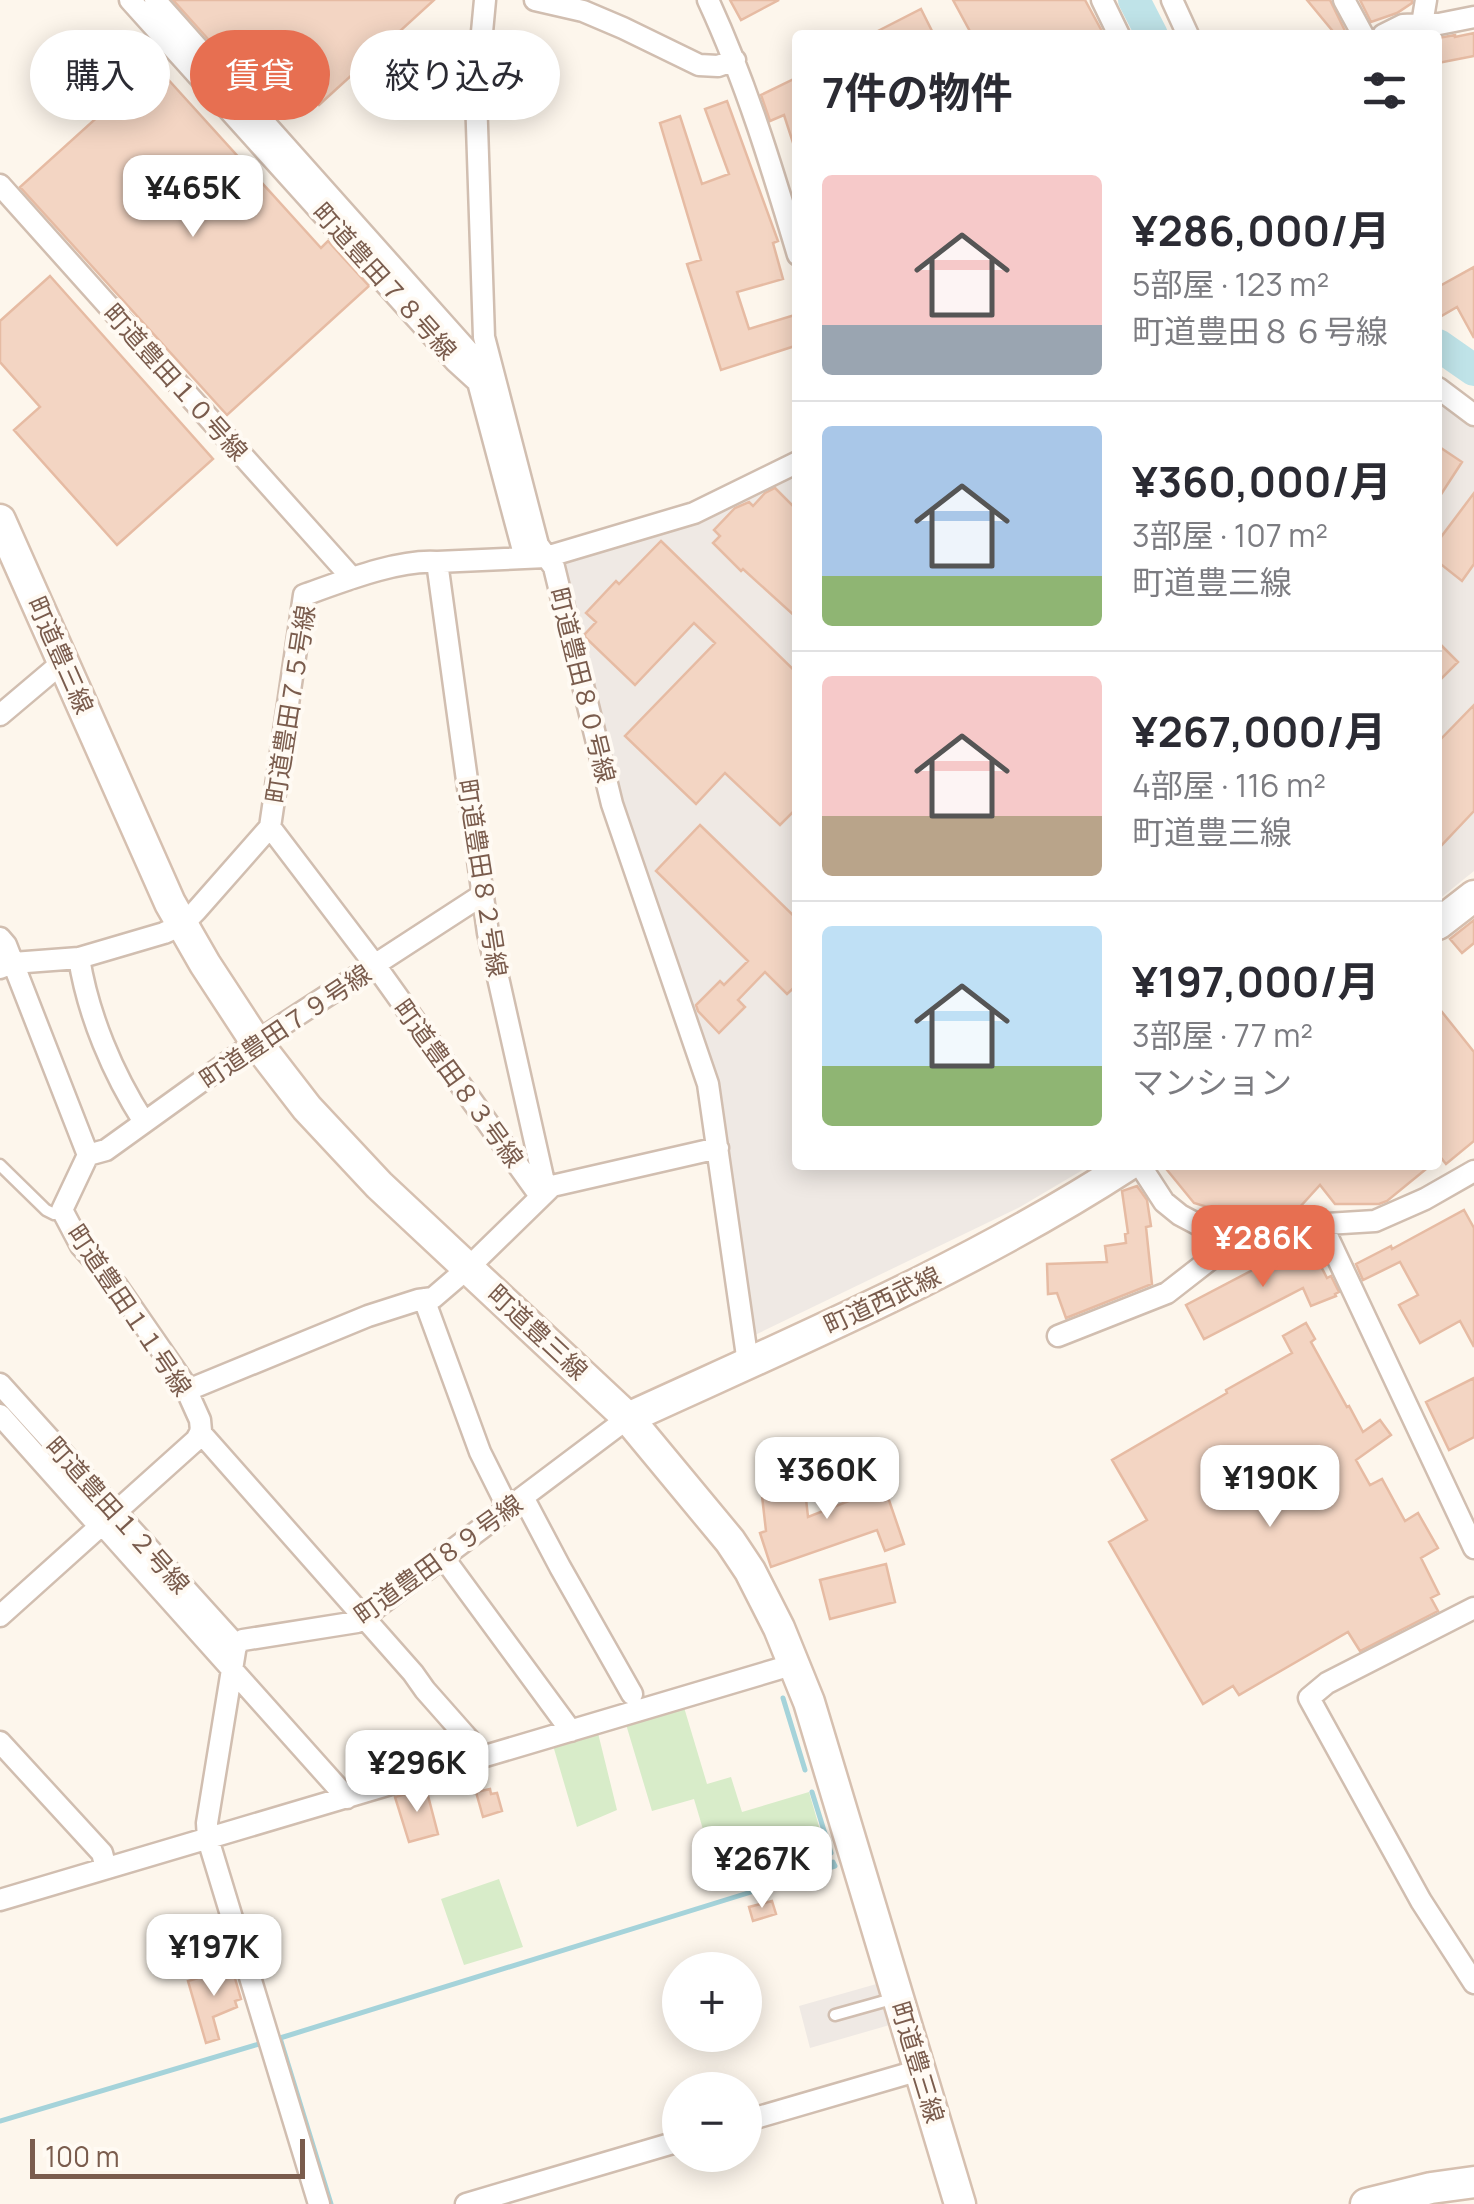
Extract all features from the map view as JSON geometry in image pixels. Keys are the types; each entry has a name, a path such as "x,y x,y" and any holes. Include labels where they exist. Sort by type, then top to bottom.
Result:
{"street":[{"name":"町道豊田７８号線","path":"130,0 478,382 536,558"},
{"path":"154,0 477,361 490,365"},
{"name":"町道豊田８０号線","path":"486,0 476,96 484,338 538,545 536,558 554,568 612,804 704,1068 748,1363"},
{"path":"535,0 583,11 699,64 718,66 735,60"},
{"path":"708,0 735,60 792,236"},
{"path":"1102,0 1117,30"},
{"path":"1172,0 1186,30"},
{"path":"1344,0 1360,30"},
{"path":"1418,24 1426,0"},
{"path":"1392,30 1403,24 1474,17"},
{"name":"町道豊田１０号線","path":"0,185 352,578"},
{"path":"1442,391 1474,415"},
{"name":"町道豊田７５号線","path":"6,966 79,958 182,925 270,826 304,595 421,561 536,558 694,514 792,465"},
{"name":"町道豊三線","path":"0,520 164,890 256,1042 307,1108 378,1185 628,1418 730,1541 750,1571 809,1702 960,2204"},
{"name":"町道豊田８２号線","path":"437,562 488,933 544,1193"},
{"path":"0,715 64,662"},
{"name":"町道豊田８３号線","path":"270,826 544,1193"},
{"path":"1442,921 1474,896"},
{"name":"町道豊田７９号線","path":"88,1155 106,1150 256,1042 483,898"},
{"path":"0,938 6,966 88,1155"},
{"path":"79,958 104,1044 126,1094 144,1122"},
{"path":"188,1390 368,1316 434,1298 552,1186 718,1148"},
{"name":"町道豊田１１号線","path":"88,1155 62,1210 81,1246 125,1298 188,1390 200,1420 200,1432"},
{"name":"町道西武線","path":"628,1418 941,1273 1032,1225 1120,1170"},
{"path":"1143,1170 1164,1202 1180,1215 1196,1224 1230,1230 1375,1221 1474,1171"},
{"path":"1322,1225 1474,1548"},
{"path":"1058,1336 1167,1293 1230,1244 1230,1230"},
{"path":"424,1299 480,1452 560,1566 632,1694"},
{"name":"町道豊田１２号線","path":"0,1384 106,1521 234,1656 351,1793"},
{"path":"0,1416 106,1521"},
{"name":"町道豊田８９号線","path":"234,1656 243,1640 350,1624 364,1617 628,1418"},
{"path":"0,1616 196,1440 200,1432 470,1742"},
{"path":"443,1557 569,1728"},
{"path":"1474,1608 1327,1683 1309,1698 1420,1901 1474,1983"},
{"path":"234,1656 208,1836 319,2204"},
{"path":"0,1900 106,1865 794,1664"},
{"path":"0,1742 102,1853 106,1865"},
{"path":"762,2117 920,2070"},
{"path":"466,2204 662,2146"},
{"path":"1366,2204 1474,2182"}],"lane":[{"path":"0,1165 46,1210 54,1214 62,1210"},
{"path":"836,2015 898,1997"}],"shaded area":[{"path":"1442,401 1474,424 1474,871 1442,897"},
{"path":"792,475 792,1170 1083,1170 1020,1207 755,1335 718,1087 622,804 560,565 690,524"},
{"path":"880,1983 893,2024 810,2048 799,2006"}],"green space":[{"path":"683,1704 707,1784 731,1777 742,1812 809,1792 827,1854 721,1890 694,1799 652,1811 625,1721"},
{"path":"597,1729 617,1810 577,1827 552,1742"},
{"path":"499,1879 523,1947 464,1965 441,1899"}],"building":[{"path":"173,0 434,0 401,30 350,30 350,77 330,95 330,30 200,30"},
{"path":"730,0 779,0 741,20"},
{"path":"953,0 1085,0 1101,30 969,30"},
{"path":"1307,0 1330,0 1345,30 1332,30"},
{"path":"1360,0 1412,0 1412,3 1371,22"},
{"path":"921,9 932,30 880,30"},
{"path":"1474,33 1474,56 1442,62 1442,37"},
{"path":"792,80 792,140 784,115 770,121 761,95"},
{"path":"170,82 190,104 190,120 205,120 321,248 328,241 369,286 227,415 20,187 94,120 170,120"},
{"path":"727,101 778,241 773,243 783,279 737,292 749,329 792,316 792,347 721,370 687,264 701,260 660,123 680,116 702,184 729,174 705,109"},
{"path":"1474,267 1474,338 1457,307 1442,316 1442,285"},
{"path":"50,276 213,459 117,545 14,430 40,407 0,362 0,321"},
{"path":"1442,449 1462,462 1442,493"},
{"path":"775,488 792,505 792,614 713,543 720,536 714,530 735,508 749,502 753,506"},
{"path":"1474,493 1474,564 1462,581 1442,565 1442,536"},
{"path":"661,541 792,668 792,813 780,825 725,773 696,804 625,736 715,643 694,623 635,685 585,637 596,622 586,613 616,581 619,584"},
{"path":"1442,646 1458,662 1442,678"},
{"path":"1474,705 1474,811 1442,845 1442,738"},
{"path":"700,825 792,914 792,989 787,994 765,972 738,1000 745,1007 719,1033 696,1005 748,961 656,871"},
{"path":"1474,920 1474,943 1462,953 1450,939"},
{"path":"1442,1012 1474,1052 1474,1141 1446,1164 1442,1159"},
{"path":"1167,1170 1425,1170 1379,1204 1335,1204 1320,1185 1298,1209 1237,1216 1194,1203"},
{"path":"1137,1186 1147,1200 1151,1226 1146,1227 1152,1284 1066,1318 1057,1293 1048,1294 1047,1264 1107,1262 1105,1246 1126,1243 1122,1191"},
{"path":"1464,1210 1474,1228 1474,1347 1460,1321 1420,1343 1399,1305 1418,1295 1400,1262 1363,1280 1356,1264"},
{"path":"1308,1241 1327,1278 1331,1276 1339,1292 1336,1296 1311,1306 1303,1288 1204,1339 1186,1305"},
{"path":"1306,1323 1315,1339 1311,1342 1363,1432 1380,1420 1391,1435 1356,1460 1370,1485 1382,1479 1405,1521 1418,1513 1438,1548 1421,1558 1439,1594 1431,1598 1438,1611 1360,1651 1348,1632 1239,1695 1233,1686 1203,1704 1109,1542 1147,1520 1112,1460 1292,1353 1283,1336"},
{"path":"1474,1378 1474,1437 1449,1450 1426,1402"},
{"path":"880,1474 904,1544 885,1551 877,1530 771,1567 760,1533 766,1531 762,1496 805,1490 808,1517 859,1497 854,1484"},
{"path":"886,1564 895,1602 830,1619 820,1580"},
{"path":"426,1788 438,1834 409,1842 395,1797"},
{"path":"490,1789 491,1794 497,1793 502,1811 483,1817 476,1792"},
{"path":"772,1901 776,1914 753,1921 749,1907"},
{"path":"232,1968 241,1999 235,2001 237,2007 213,2017 219,2039 206,2043 188,1981"}],"waterway":[{"path":"1134,0 1149,30"},
{"path":"1442,348 1474,370"},
{"path":"783,1698 805,1770"},
{"path":"812,1792 831,1853"},
{"path":"331,2204 280,2038 835,1866 833,1862"},
{"path":"0,2121 259,2044"}]}
